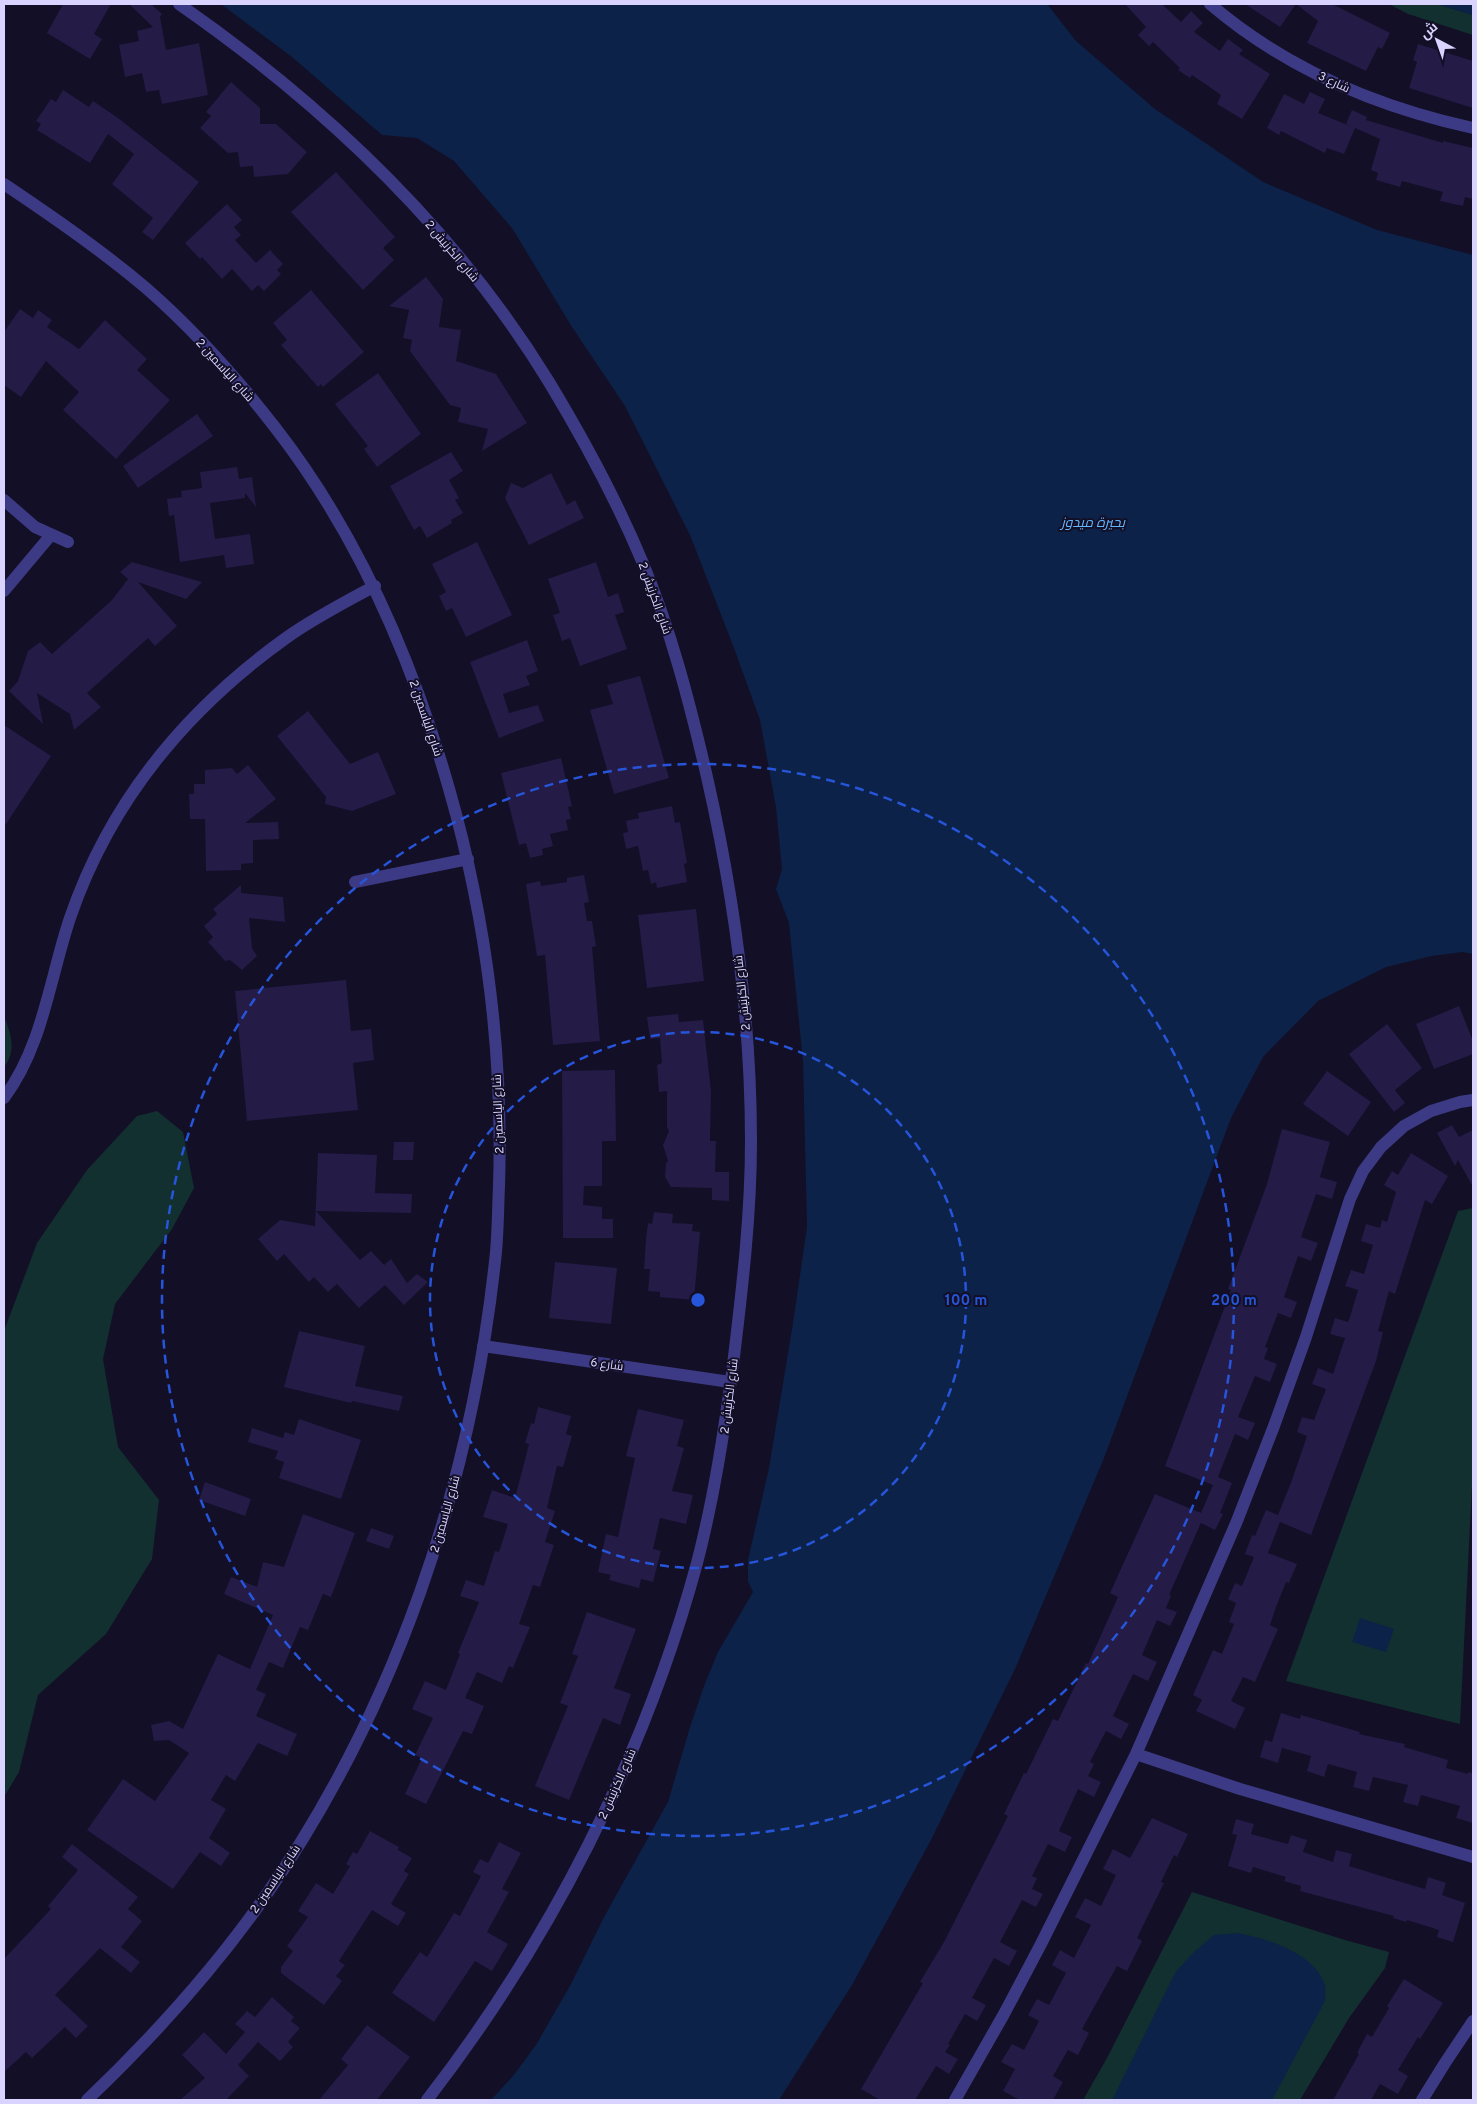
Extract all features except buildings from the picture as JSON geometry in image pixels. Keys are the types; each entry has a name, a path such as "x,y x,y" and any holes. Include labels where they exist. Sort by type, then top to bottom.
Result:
{"street":[{"name":"شارع الكرنيش 2","path":"179,4 220,32 272,73 323,116 391,181 463,262 506,318 546,376 582,437 644,564 686,691 728,880 744,1009 750,1075 749,1206 745,1271 718,1474 696,1564 670,1652 638,1738 600,1822 557,1905 508,1986 455,2065 427,2100"},
{"name":"شارع 3","path":"1210,4 1258,40 1297,64 1338,85 1378,101 1439,120 1473,128"},
{"name":"شارع الياسمين 2","path":"4,184 76,232 149,291 216,356 276,428 329,504 375,586 412,675 443,766 468,859 486,956 496,1053 499,1131 496,1249 483,1346 465,1444 439,1541 405,1636 364,1728 316,1816 262,1900 201,1980 134,2055 87,2100"},
{"path":"4,500 28,522 68,542"},
{"path":"4,591 51,535"},
{"path":"4,1098 27,1056 42,1019 61,943 77,897 102,843 133,791 168,744 209,700 247,667 295,632 330,610 375,586"},
{"path":"355,882 468,859"},
{"path":"955,2100 1041,1944 1136,1754 1237,1521 1274,1426 1306,1337 1350,1199 1363,1171 1381,1147 1404,1126 1431,1111 1473,1100"},
{"name":"شارع 6","path":"483,1346 730,1382"},
{"path":"1136,1754 1240,1789 1467,1856 1473,1861"},
{"path":"1422,2100 1444,2062 1473,2021"}],"green space":[{"path":"1389,4 1437,4 1473,15 1473,35 1408,14"},
{"path":"4,1016 11,1036 12,1048 4,1067"},
{"path":"157,1111 183,1132 194,1188 172,1229 115,1304 103,1359 118,1447 159,1500 152,1559 106,1634 38,1695 19,1772 4,1797 4,1331 37,1243 87,1170 137,1116"},
{"path":"1473,1208 1473,1465 1460,1724 1286,1681 1458,1211"},
{"path":"1192,1892 1389,1952 1385,1968 1349,2018 1300,2100 1083,2100 1107,2058"}],"water":[{"name":"بحيرة ميدوز","path":"221,4 1047,4 1076,41 1155,109 1263,182 1377,230 1473,255 1473,954 1463,952 1432,956 1386,967 1318,1001 1263,1057 1231,1118 1104,1458 1015,1669 931,1840 852,1985 779,2100 491,2100 513,2076 536,2045 571,1984 603,1919 668,1802 704,1686 718,1652 753,1592 748,1581 748,1560 769,1468 807,1227 803,1061 789,923 776,889 782,869 776,807 760,720 690,535 625,406 572,327 512,228 454,161 417,138 382,135 292,57"},
{"path":"1437,4 1473,4 1473,15"},
{"path":"1360,1618 1394,1629 1386,1652 1352,1642"},
{"path":"1237,1933 1275,1943 1300,1956 1320,1974 1325,1985 1325,2001 1272,2100 1112,2100 1175,1973 1194,1952 1214,1935"}]}
